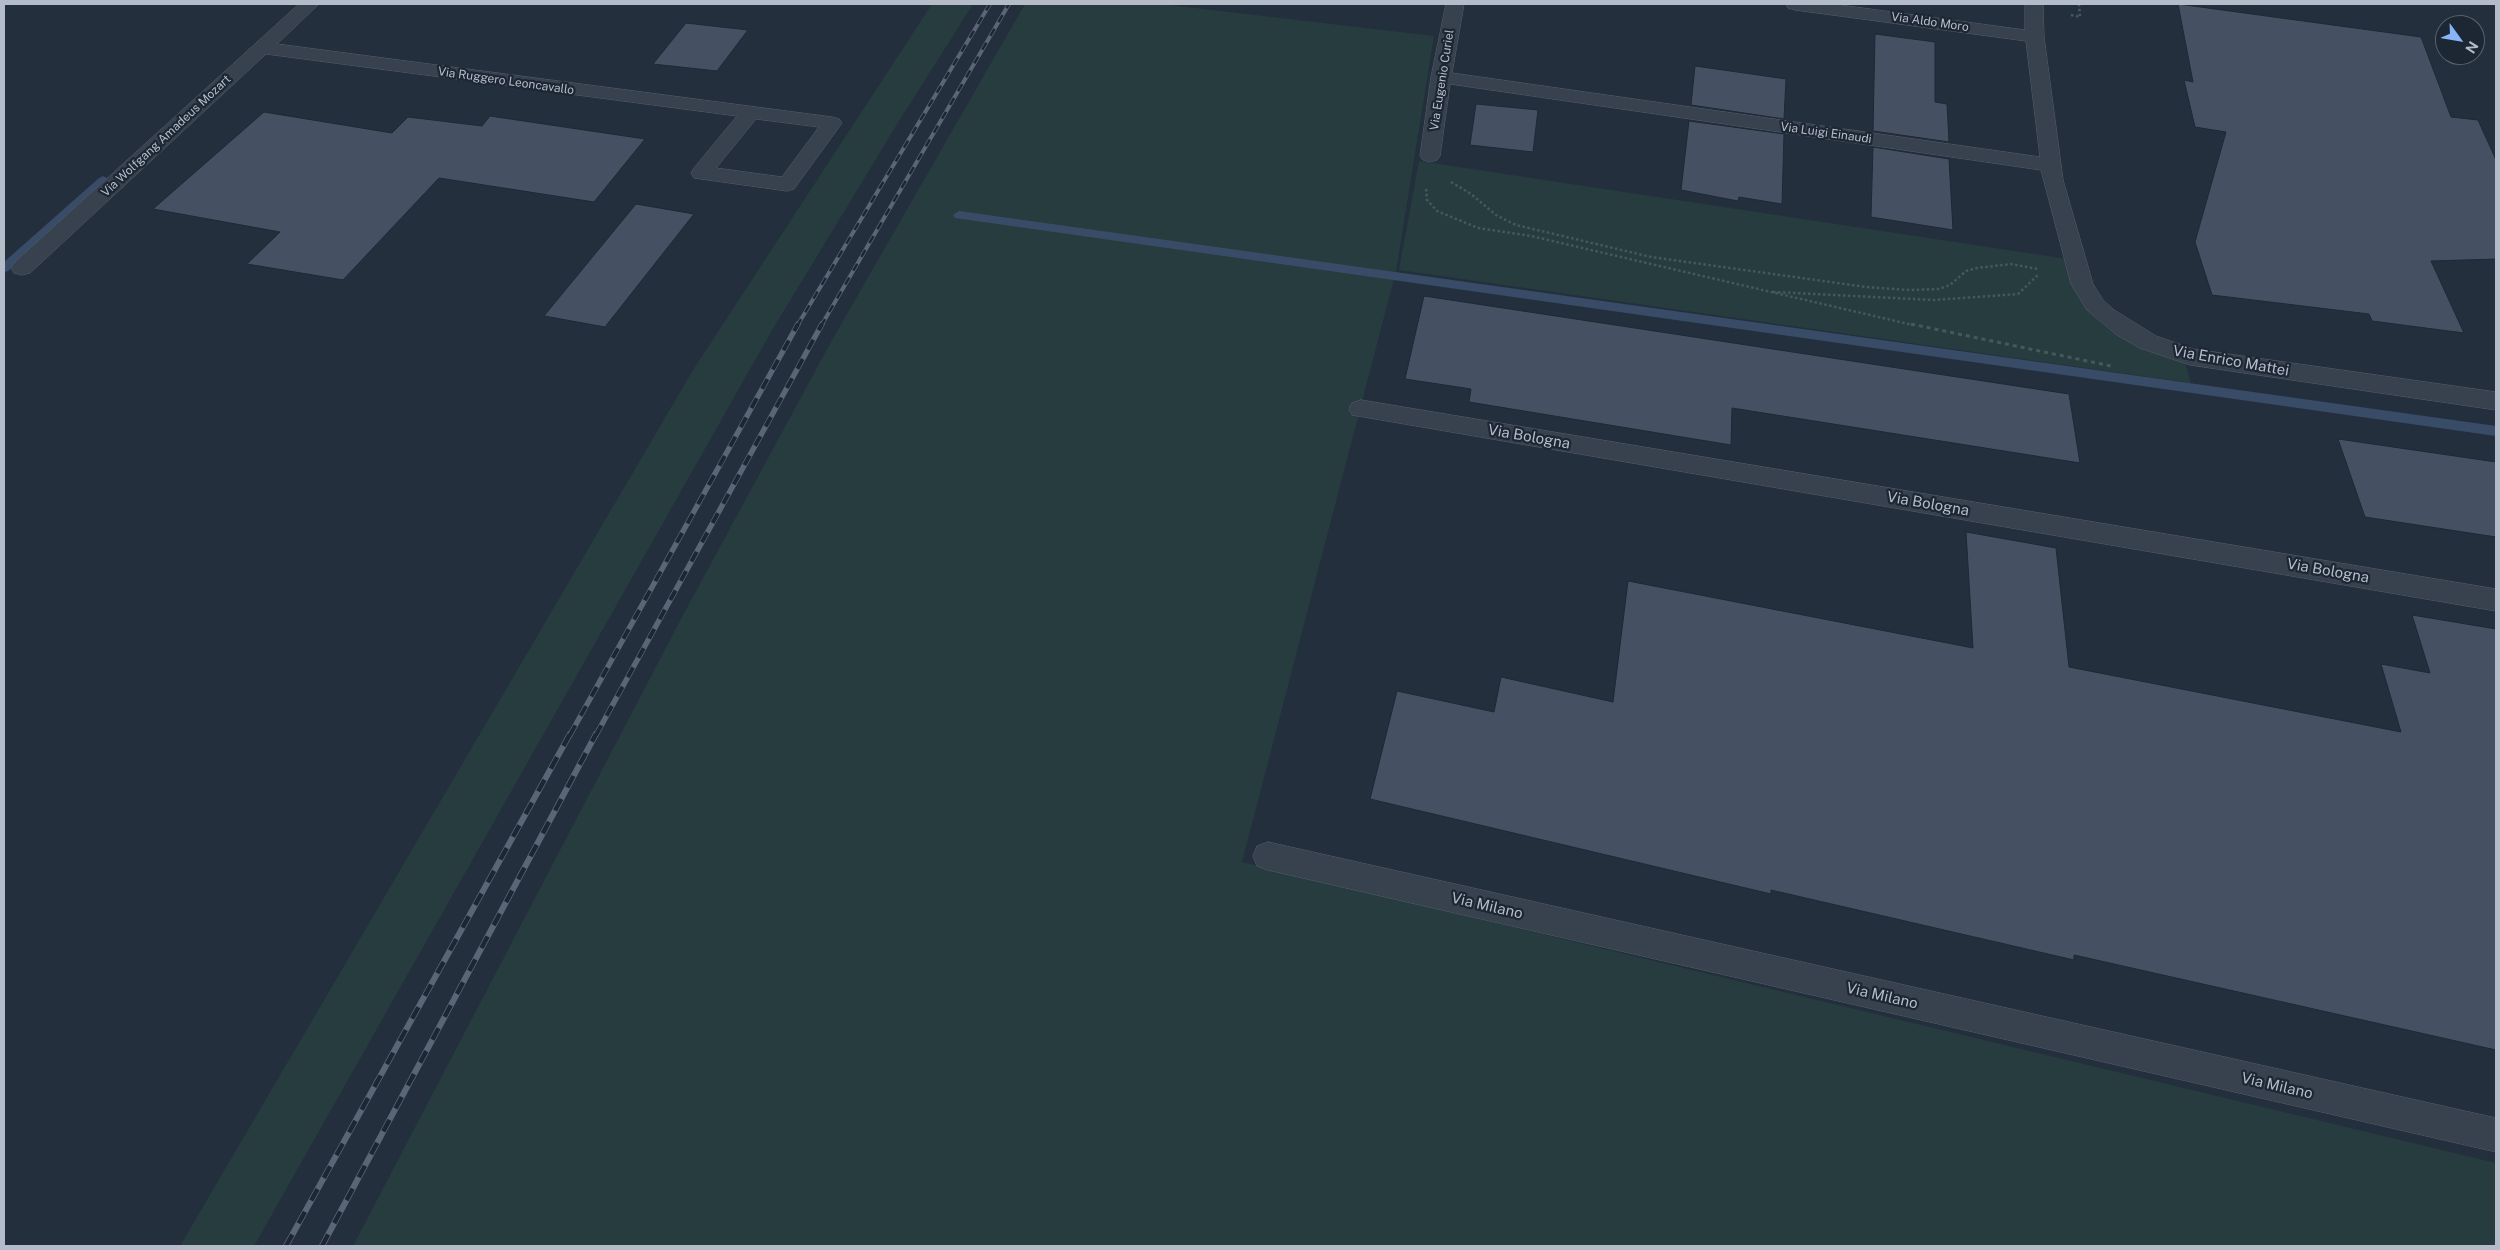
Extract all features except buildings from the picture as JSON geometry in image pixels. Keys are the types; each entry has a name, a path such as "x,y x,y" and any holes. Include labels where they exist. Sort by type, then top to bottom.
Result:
{"street":[{"name":"Via Wolfgang Amadeus Mozart","path":"22,268 310,4"},
{"name":"Via Eugenio Curiel","path":"1429,165 1441,77 1455,4"},
{"name":"Via Aldo Moro","path":"1795,4 2035,37"},
{"path":"2034,4 2035,37 2050,165"},
{"name":"Via Ruggero Leoncavallo","path":"261,48 832,123 787,184 702,172 750,113"},
{"name":"Via Luigi Einaudi","path":"1441,77 2050,165"},
{"name":"Via Enrico Mattei","path":"2050,165 2082,284 2106,315 2132,334 2173,352 2208,360 2496,401"},
{"name":"Via Bologna","path":"1361,409 2496,600"},
{"name":"Via Milano","path":"1268,856 2496,1136"}],"path":[{"path":"2078,269 2042,270 2010,264 1966,271 1950,286 1939,289 1909,290 1866,287 1650,257 1516,225 1496,215 1429,165 1425,192 1427,200 1437,211 1478,228 1531,236 2008,346 2112,366"},
{"path":"1764,291 1934,300 2018,294 2041,272 2078,269"}],"green space":[{"path":"932,4 973,4 896,126 771,332 254,1246 180,1246 693,370"},
{"path":"1025,4 1161,4 1434,36 1396,271 1242,862 2496,1163 2496,1246 353,1246 682,617 832,340"},
{"path":"1419,161 2074,260 2098,311 2183,357 2191,383 1399,270"}],"waterway":[{"path":"4,268 103,180"},
{"path":"959,215 2496,431"}],"railway":[{"path":"797,326 990,4"},
{"path":"821,326 1009,4"},
{"path":"570,735 798,324"},
{"path":"596,735 822,324"},
{"path":"286,1246 570,734"},
{"path":"322,1246 596,734"}]}
